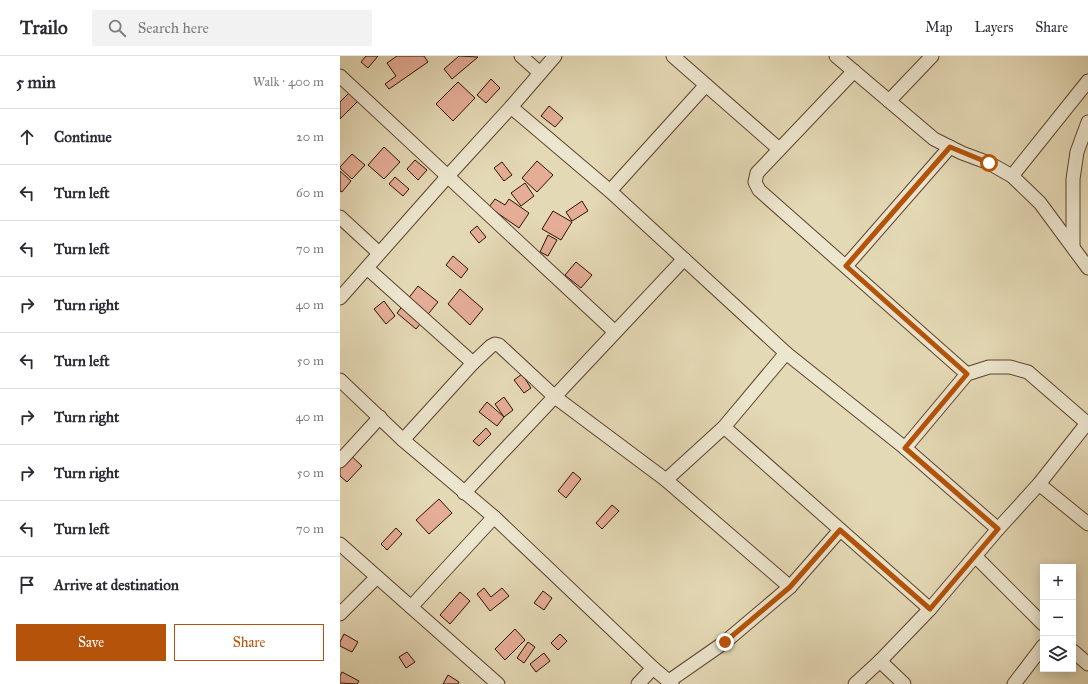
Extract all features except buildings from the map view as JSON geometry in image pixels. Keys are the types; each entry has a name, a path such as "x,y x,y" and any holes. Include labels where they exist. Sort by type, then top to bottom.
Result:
{"street":[{"path":"521,56 540,73"},
{"path":"340,298 555,56"},
{"path":"673,56 779,149"},
{"path":"836,56 934,139 989,163 1012,176 1040,203 1088,268"},
{"path":"890,101 932,56"},
{"path":"854,71 757,173 755,182 759,190 967,374"},
{"path":"340,76 614,332"},
{"path":"1012,176 1088,81"},
{"path":"610,191 706,85"},
{"path":"511,107 610,191 786,353 905,448 998,529"},
{"path":"1073,247 1072,200 1074,172 1077,152 1088,122"},
{"path":"846,266 950,147"},
{"path":"340,218 380,253"},
{"path":"464,493 684,259"},
{"path":"367,268 473,363"},
{"path":"403,440 473,363 491,346 495,344 499,345 555,396 666,480 790,587"},
{"path":"666,480 724,427 786,353"},
{"path":"854,684 880,661 930,609 998,529 1039,484 1088,423 1028,372 1010,367 989,367 967,374 905,448"},
{"path":"340,380 403,440 494,517 670,683 725,642 790,587 840,530"},
{"path":"340,461 380,417"},
{"path":"724,427 930,609"},
{"path":"1039,484 1088,524"},
{"path":"411,607 494,517"},
{"path":"340,544 498,684"},
{"path":"976,556 1040,621"},
{"path":"340,614 377,577"},
{"path":"1014,684 1040,650"},
{"path":"1076,654 1088,664"},
{"path":"880,661 904,684"},
{"path":"638,684 653,668"}],"route":[{"path":"725,642 790,587 840,530 930,609 998,529 905,448 967,374 846,266 881,224 950,147 989,163"}]}
